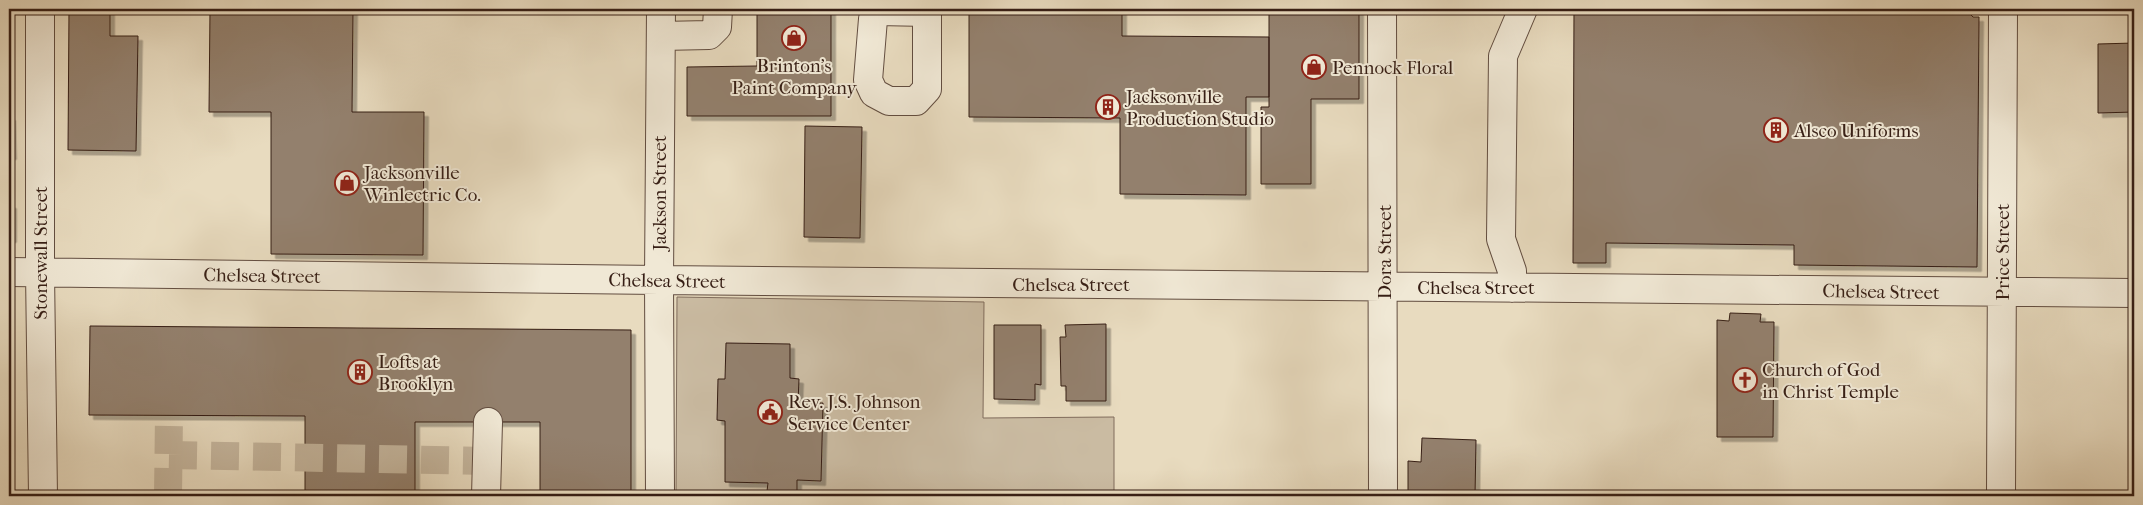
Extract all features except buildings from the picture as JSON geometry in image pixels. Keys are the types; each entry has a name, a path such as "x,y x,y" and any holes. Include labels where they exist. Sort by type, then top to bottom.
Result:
{"street":[{"name":"Stonewall Street","path":"40,9 40,272 43,496"},
{"name":"Jackson Street","path":"660,496 661,9"},
{"path":"661,36 709,35 717,27 718,9"},
{"name":"Dora Street","path":"1382,9 1383,496"},
{"path":"1512,288 1512,271 1501,239 1504,56 1523,9"},
{"name":"Price Street","path":"2001,496 2003,9"},
{"name":"Chelsea Street","path":"9,272 659,280 2134,293"},
{"path":"486,496 488,422"}],"shaded area":[{"path":"677,297 984,302 983,418 1114,417 1114,496 676,496"}],"tunnel":[{"path":"168,496 169,415"},
{"path":"169,455 487,461"}],"place":[{"name":"Brinton's Paint Company","path":"794,38"},
{"name":"Pennock Floral","path":"1314,67"},
{"name":"Jacksonville Production Studio","path":"1108,107"},
{"name":"Alsco Uniforms","path":"1776,130"},
{"name":"Jacksonville Winlectric Co.","path":"347,183"},
{"name":"Lofts at Brooklyn","path":"360,372"},
{"name":"Church of God in Christ Temple","path":"1745,380"},
{"name":"Rev. J.S. Johnson Service Center","path":"770,412"}]}
